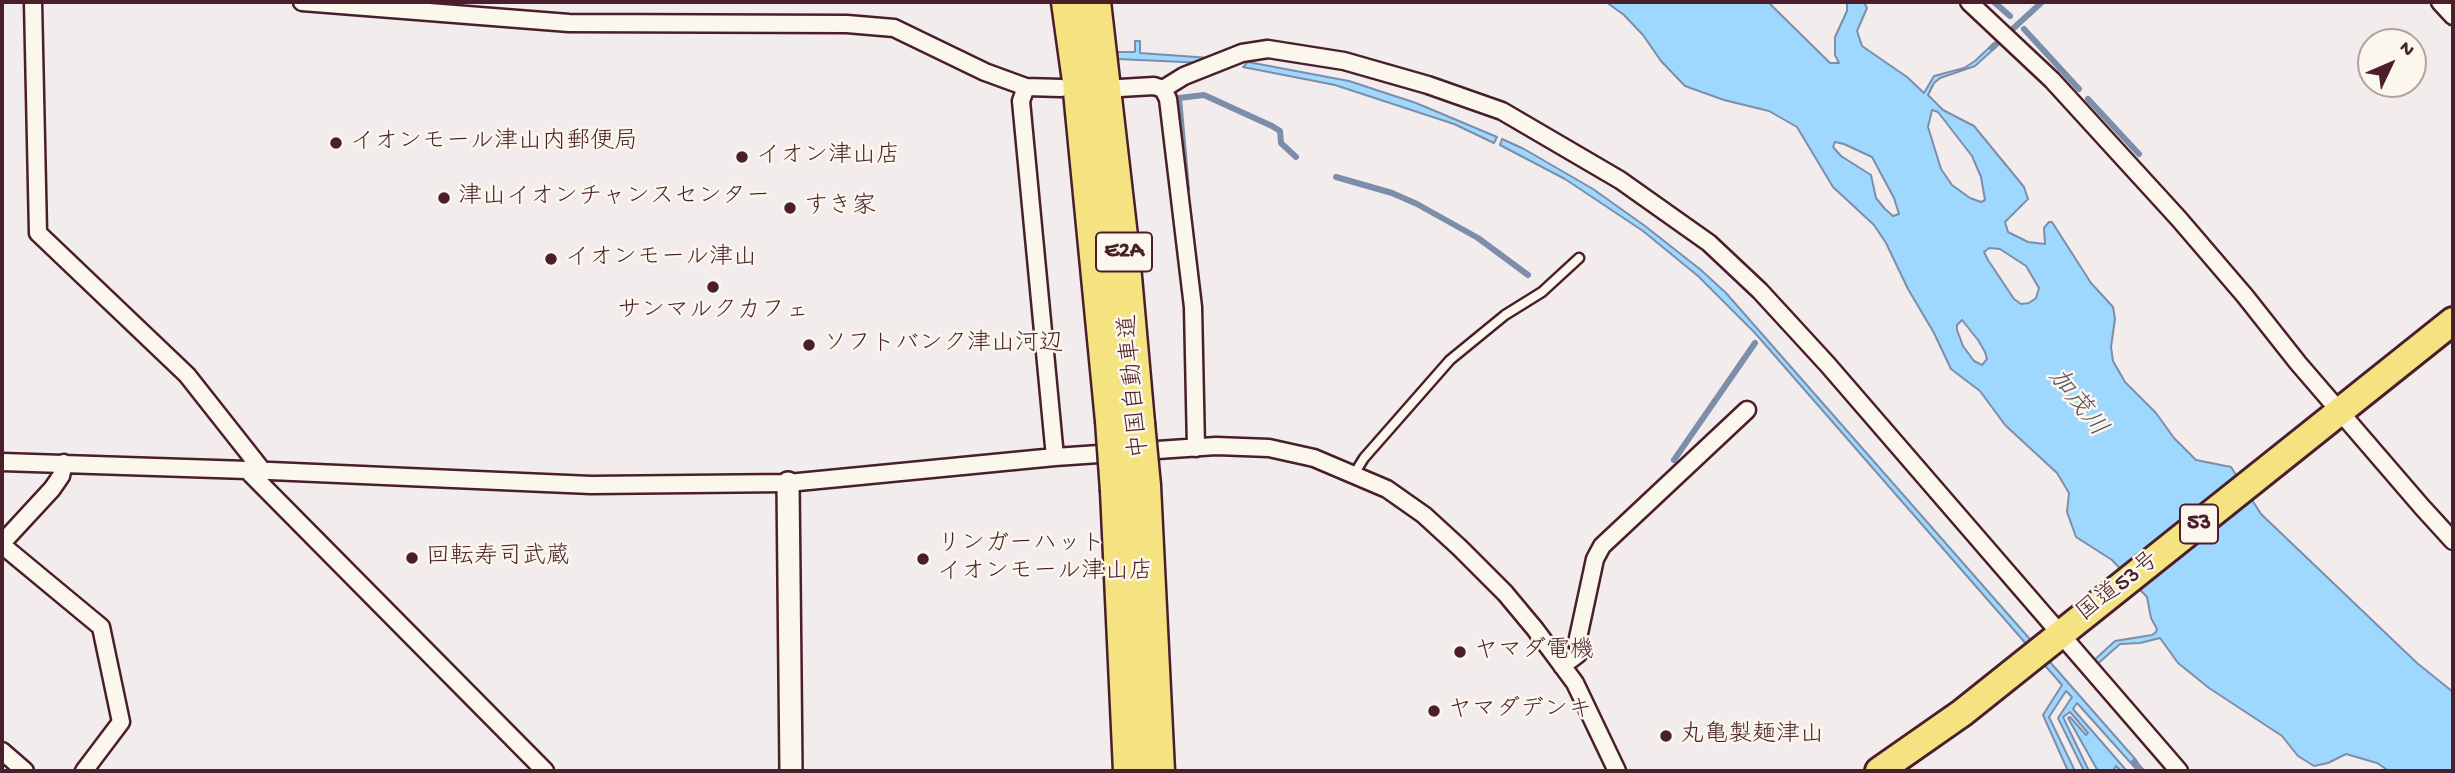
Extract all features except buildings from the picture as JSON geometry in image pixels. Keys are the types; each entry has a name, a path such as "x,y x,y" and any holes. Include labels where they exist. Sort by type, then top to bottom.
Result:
{"highway":[{"name":"中国自動車道","path":"1067,2 1091,85 1124,254 1125,422 1158,739 1159,771"},
{"name":"中国自動車道","path":"1091,85 1095,2"},
{"name":"国道53号","path":"1879,771 1962,713 2453,321"},
{"name":"中国自動車道","path":"1128,762 1131,488"}],"street":[{"path":"33,2 38,233 187,375 255,470 545,771"},
{"path":"302,2 569,23 847,24 894,28 985,72 1026,88 1091,85 1154,86 1163,89 1168,99 1193,307 1196,448"},
{"path":"1969,2 2052,80 2179,219 2335,416 2453,541"},
{"path":"2440,2 2453,16"},
{"path":"1163,89 1185,76 1242,53 1268,48 1343,61 1428,85 1502,111 1597,166 1677,219 1709,243 1760,291 1828,365 2064,631 2179,771"},
{"path":"1026,88 1021,102 1055,457"},
{"path":"1562,666 1578,654 1578,638 1595,559 1602,546 1747,410"},
{"path":"2,463 255,470 591,485 788,483 1055,457 1196,448 1269,448 1314,458 1387,489 1424,515 1460,548 1505,593 1575,683 1617,771"},
{"path":"64,464 61,476 52,489 2,544 101,627 121,722 84,771"},
{"path":"788,483 791,771"},
{"path":"2,751 24,771"}],"lane":[{"path":"1354,474 1364,458 1450,360 1505,315 1542,292 1579,258"}],"water":[{"name":"加茂川","path":"1606,2 1768,2 1830,63 1839,63 1835,55 1835,37 1847,11 1847,2 1864,2 1867,8 1857,31 1862,46 1907,77 1924,93 1934,76 1964,68 1994,43 1997,46 1975,66 1940,78 1928,95 1943,110 1974,126 2024,187 2028,199 2005,222 2008,232 2028,242 2045,244 2044,228 2052,222 2091,283 2113,307 2113,361 2125,382 2196,460 2231,467 2261,514 2417,663 2453,692 2453,771 2389,771 2377,763 2346,754 2328,763 2314,766 2298,756 2282,736 2209,688 2178,663 2160,638 2120,644 2094,667 2091,663 2115,641 2156,632 2147,597 2112,560 2076,537 2067,512 2069,493 2057,473 2005,425 1980,391 1951,369 1886,243 1874,225 1833,187 1797,127 1769,111 1724,100 1685,86 1624,15","holes":["1932,110 1938,112 1972,156 1981,177 1985,200 1981,202 1970,198 1952,185 1941,169 1928,127","1835,142 1844,144 1872,157 1894,198 1899,214 1893,216 1876,198 1871,175 1841,156 1833,147","1989,248 2000,249 2026,266 2039,288 2036,298 2021,304 2014,299 1984,252","1962,320 1978,340 1987,359 1982,365 1974,361 1963,346 1957,325"]},
{"path":"1135,41 1140,41 1140,53 1210,58 1205,63 1117,59 1117,52 1135,52"},
{"path":"1248,62 1349,81 1416,103 1497,137 1494,143 1454,124 1335,85 1243,67"},
{"path":"1502,139 1593,189 1645,226 1726,293 2136,760 2138,771 2077,703 2073,709 2126,770 2121,771 2116,766 2116,771 2098,771 2068,718 2070,717 2086,735 2088,733 2070,712 2063,717 2089,771 2084,771 2058,718 2072,697 2066,691 2049,717 2075,771 2068,771 2043,715 2062,685 1755,333 1698,276 1643,231 1565,179 1500,145"}],"waterway":[{"path":"1994,2 2010,16"},
{"path":"1992,48 2042,2"},
{"path":"2024,29 2079,89"},
{"path":"1187,189 1179,98 1204,95 1272,126 1280,131 1281,143 1296,157"},
{"path":"2088,99 2139,154"},
{"path":"1336,177 1392,193 1417,204 1478,238 1528,275"},
{"path":"1674,460 1755,343"},
{"path":"2134,762 2142,771"}],"place":[{"name":"イオンモール津山内郵便局","path":"336,143"},
{"name":"イオン津山店","path":"742,157"},
{"name":"津山イオンチャンスセンター","path":"444,198"},
{"name":"すき家","path":"790,208"},
{"name":"イオンモール津山","path":"551,259"},
{"name":"サンマルクカフェ","path":"713,287"},
{"name":"ソフトバンク津山河辺","path":"809,345"},
{"name":"回転寿司武蔵","path":"412,558"},
{"name":"リンガーハット イオンモール津山店","path":"923,559"},
{"name":"ヤマダ電機","path":"1460,652"},
{"name":"ヤマダデンキ","path":"1434,711"},
{"name":"丸亀製麺津山","path":"1666,736"}]}
